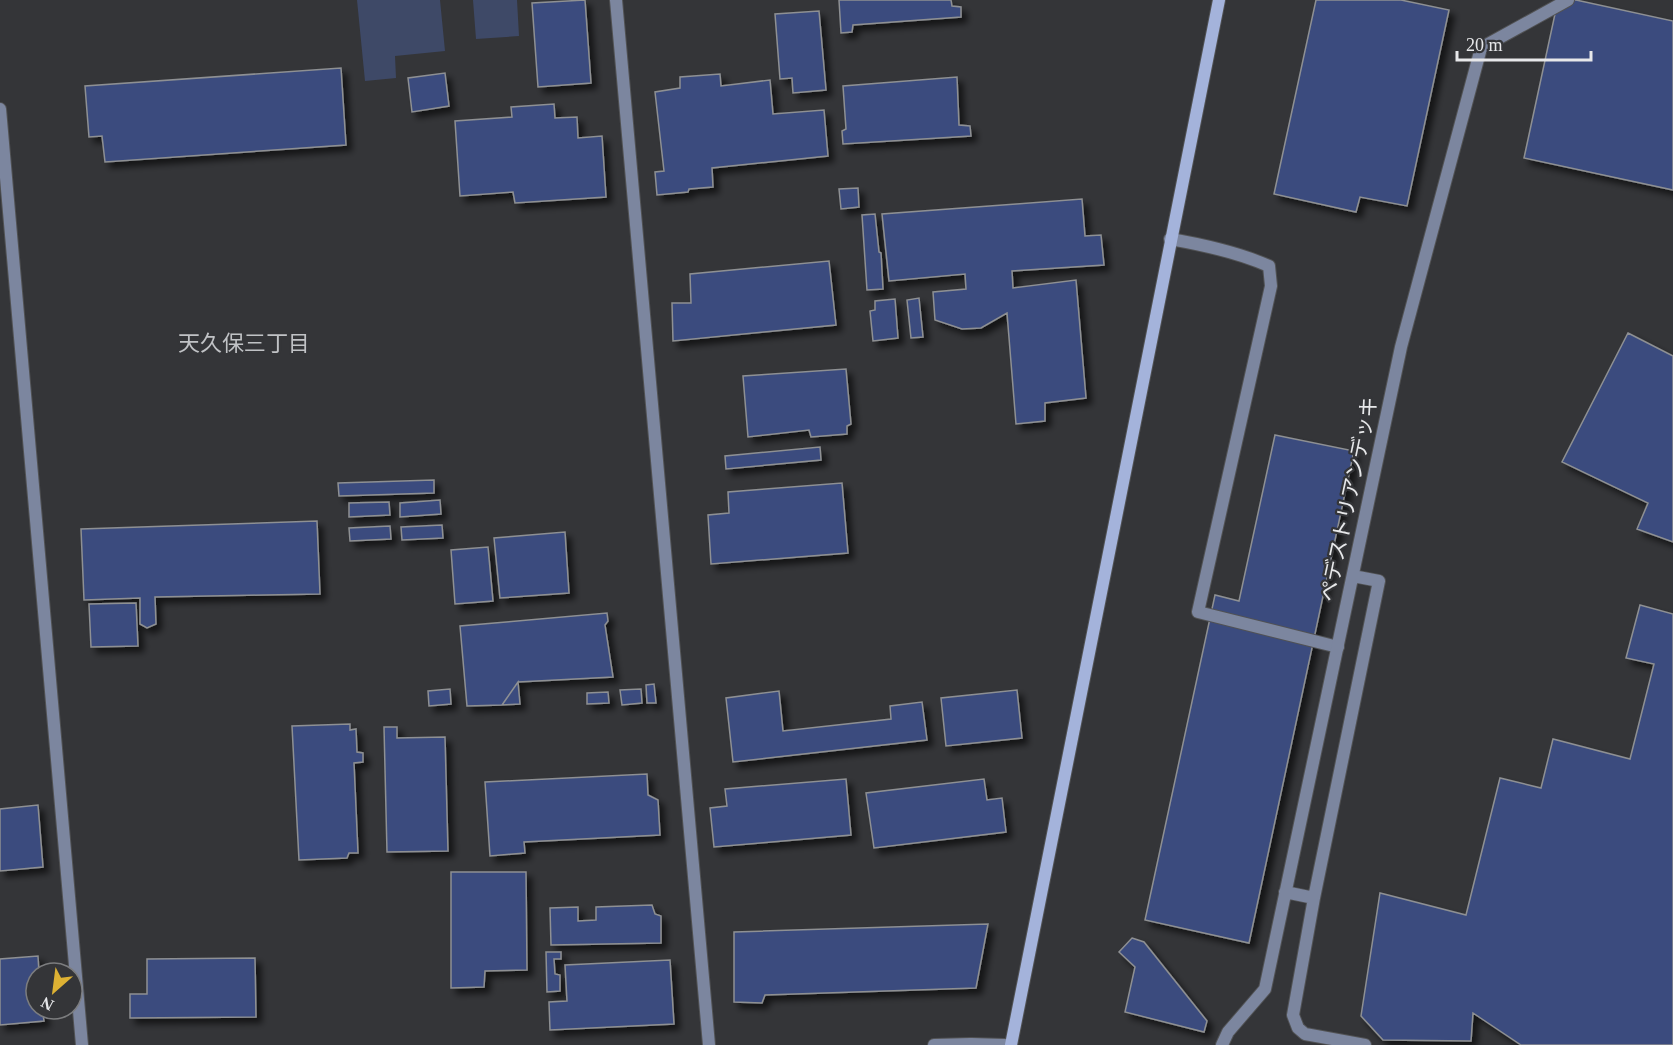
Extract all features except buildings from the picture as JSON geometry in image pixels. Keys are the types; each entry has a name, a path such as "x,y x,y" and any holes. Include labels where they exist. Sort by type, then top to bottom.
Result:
{"street":[{"path":"616,0 709,1045"},
{"path":"1011,1045 1219,0"},
{"name":"ペデストリアンデッキ","path":"1222,1045 1228,1032 1265,989 1401,347 1480,48 1568,0"},
{"path":"0,109 82,1045"},
{"path":"1170,239 1206,245 1245,256 1269,266 1271,286 1198,612 1338,647"},
{"path":"1353,576 1378,581 1314,898 1293,1015 1298,1028 1305,1034 1365,1045"},
{"path":"1285,892 1314,898"},
{"path":"934,1045 1005,1045"}],"shaded area":[{"path":"357,0 440,0 445,51 395,56 396,78 365,81"},
{"path":"473,0 517,0 519,36 476,39"}],"district":[{"name":"天久保三丁目","path":"244,343"}]}
